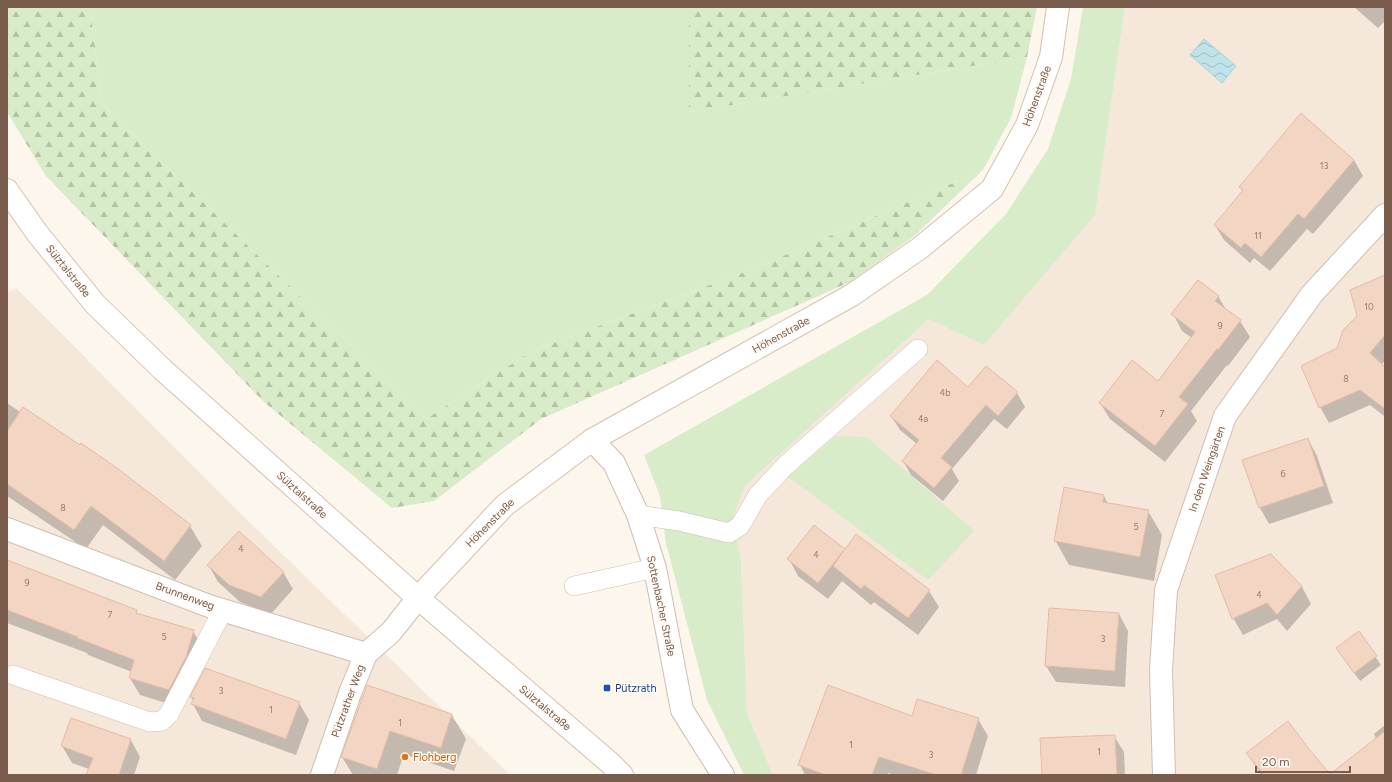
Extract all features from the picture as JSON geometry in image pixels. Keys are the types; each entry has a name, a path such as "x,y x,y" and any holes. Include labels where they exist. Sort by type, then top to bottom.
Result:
{"main road":[{"name":"Höhenstraße","path":"418,598 505,505 592,440 852,295 920,248 992,188 1030,117 1051,57 1058,7"},
{"name":"Sülztalstraße","path":"7,190 37,233 95,304 162,369 418,598 622,775"},
{"name":"In den Weingärten","path":"1164,775 1161,670 1166,590 1225,416 1312,294 1385,215"},
{"name":"Sottenbacher Straße","path":"592,440 614,463 638,515 654,568 682,710 724,775"},
{"name":"Brunnenweg","path":"7,529 209,606 366,654"},
{"name":"Pützrather Weg","path":"322,775 350,693 366,654 391,632 418,598"}],"lane":[{"path":"638,515 679,521 729,533 740,526 758,495 786,465 918,349"},
{"path":"574,586 654,568"},
{"path":"13,675 150,722 162,721 169,714 223,610"}],"shaded area":[{"path":"1125,7 1385,7 1385,775 773,775 747,713 741,561 733,518 745,486 929,319 1095,215"},
{"path":"16,288 234,507 510,775 7,775 7,293"}],"green space":[{"path":"7,7 90,7 102,104 426,419 532,351 753,269 983,170 914,236 850,282 541,419 434,501 392,508 264,402 46,176 7,112"},
{"path":"90,7 689,7 689,112 1027,57 1011,118 983,170 753,269 532,351 426,419 102,104"},
{"path":"689,7 1037,7 1027,57 689,112"},
{"path":"1083,7 1125,7 1095,215 984,345 929,319 745,486 733,518 741,561 747,713 773,775 744,775 707,700 666,543 660,496 644,455 927,295 1006,214 1048,149 1071,79"},
{"path":"836,436 867,437 974,531 928,580 788,477"}],"water":[{"path":"1204,39 1236,66 1222,83 1190,55"}],"building":[{"path":"1301,113 1354,160 1304,219 1298,214 1261,257 1245,243 1241,248 1214,225 1243,190 1239,187"},
{"path":"1385,275 1385,335 1370,353 1385,367 1385,409 1360,390 1319,408 1301,366 1337,348 1343,330 1357,316 1350,290"},
{"path":"1198,280 1219,296 1215,301 1241,320 1179,397 1188,404 1155,446 1099,403 1132,360 1158,381 1195,332 1171,314"},
{"path":"937,360 968,387 986,366 1018,392 998,416 986,405 941,458 952,467 934,488 902,461 919,440 890,416"},
{"path":"23,407 80,445 81,443 117,468 191,525 164,561 91,506 74,530 7,484 7,431"},
{"path":"1308,438 1324,486 1259,508 1242,460"},
{"path":"1064,487 1104,495 1103,502 1149,510 1140,557 1054,541"},
{"path":"814,525 845,549 856,534 930,590 908,618 864,585 861,589 833,566 844,550 818,583 787,559"},
{"path":"239,531 284,572 261,597 229,585 207,565"},
{"path":"1271,554 1302,586 1277,615 1267,603 1232,619 1215,575"},
{"path":"7,560 137,610 136,613 194,630 186,657 169,690 129,678 134,660 7,610"},
{"path":"1049,608 1119,613 1115,671 1045,666"},
{"path":"1359,631 1377,656 1354,673 1336,648"},
{"path":"205,668 300,702 286,739 191,704 194,698 190,697"},
{"name":"Flohberg","path":"367,685 452,714 441,748 390,731 377,769 341,757"},
{"path":"828,685 912,716 917,699 979,718 961,775 937,775 879,757 872,775 826,775 798,765"},
{"path":"71,718 131,739 119,775 86,775 93,758 61,746"},
{"path":"1288,721 1330,774 1385,731 1385,775 1264,775 1246,753"},
{"path":"1115,735 1117,775 1042,775 1040,738"}],"place":[{"name":"Pützrath","path":"607,688"},
{"name":"Flohberg","path":"405,757"}]}
